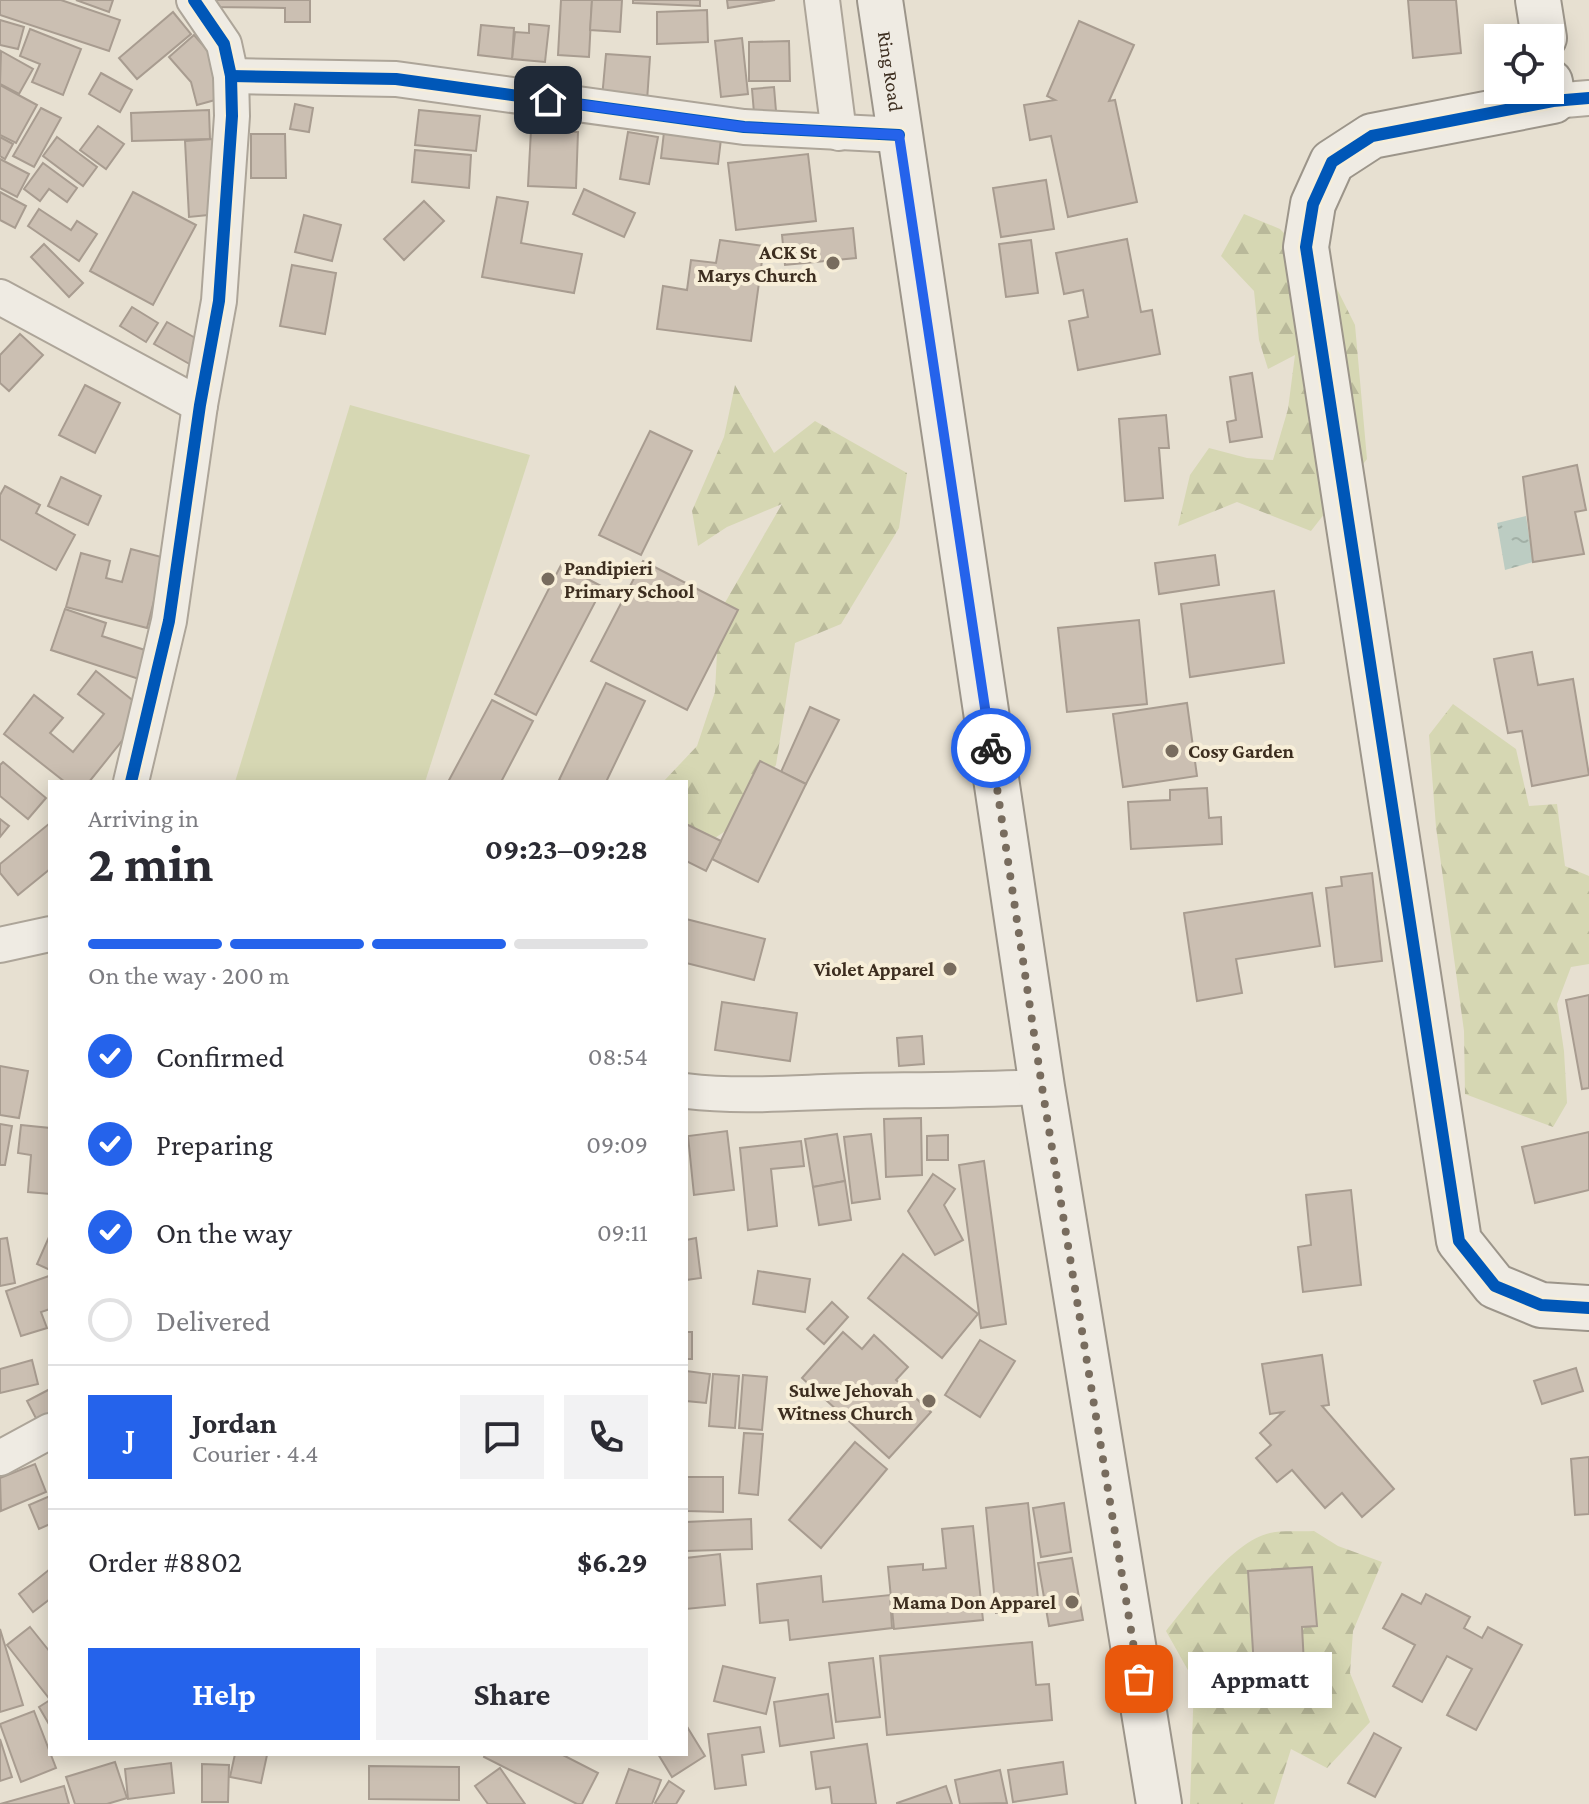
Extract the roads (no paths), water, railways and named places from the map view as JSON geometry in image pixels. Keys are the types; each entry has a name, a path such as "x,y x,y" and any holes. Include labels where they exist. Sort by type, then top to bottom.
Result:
{"main road":[{"name":"Ring Road","path":"880,0 1042,1087 1159,1804"},
{"path":"1538,0 1542,24"},
{"path":"1518,104 1372,136 1332,162 1313,204 1306,247 1459,1241 1495,1286 1541,1305 1589,1308"}],"street":[{"path":"131,780 169,621 200,405 219,301 232,116 231,76 224,44 194,0"},
{"path":"822,0 839,133"},
{"path":"231,76 396,79 744,127 899,135"},
{"path":"0,297 200,405"},
{"path":"0,945 48,934"},
{"path":"688,1091 721,1096 858,1091 952,1092 1042,1087"},
{"path":"0,1458 48,1432"}],"water":[{"path":"1526,516 1533,562 1505,570 1497,523"}],"place":[{"name":"ACK St Marys Church","path":"833,263"},
{"name":"Pandipieri Primary School","path":"548,579"},
{"name":"Cosy Garden","path":"1172,751"},
{"name":"Violet Apparel","path":"950,969"},
{"name":"Sulwe Jehovah Witness Church","path":"929,1401"},
{"name":"Mama Don Apparel","path":"1072,1602"},
{"name":"Appmatt","path":"1139,1679"}]}
